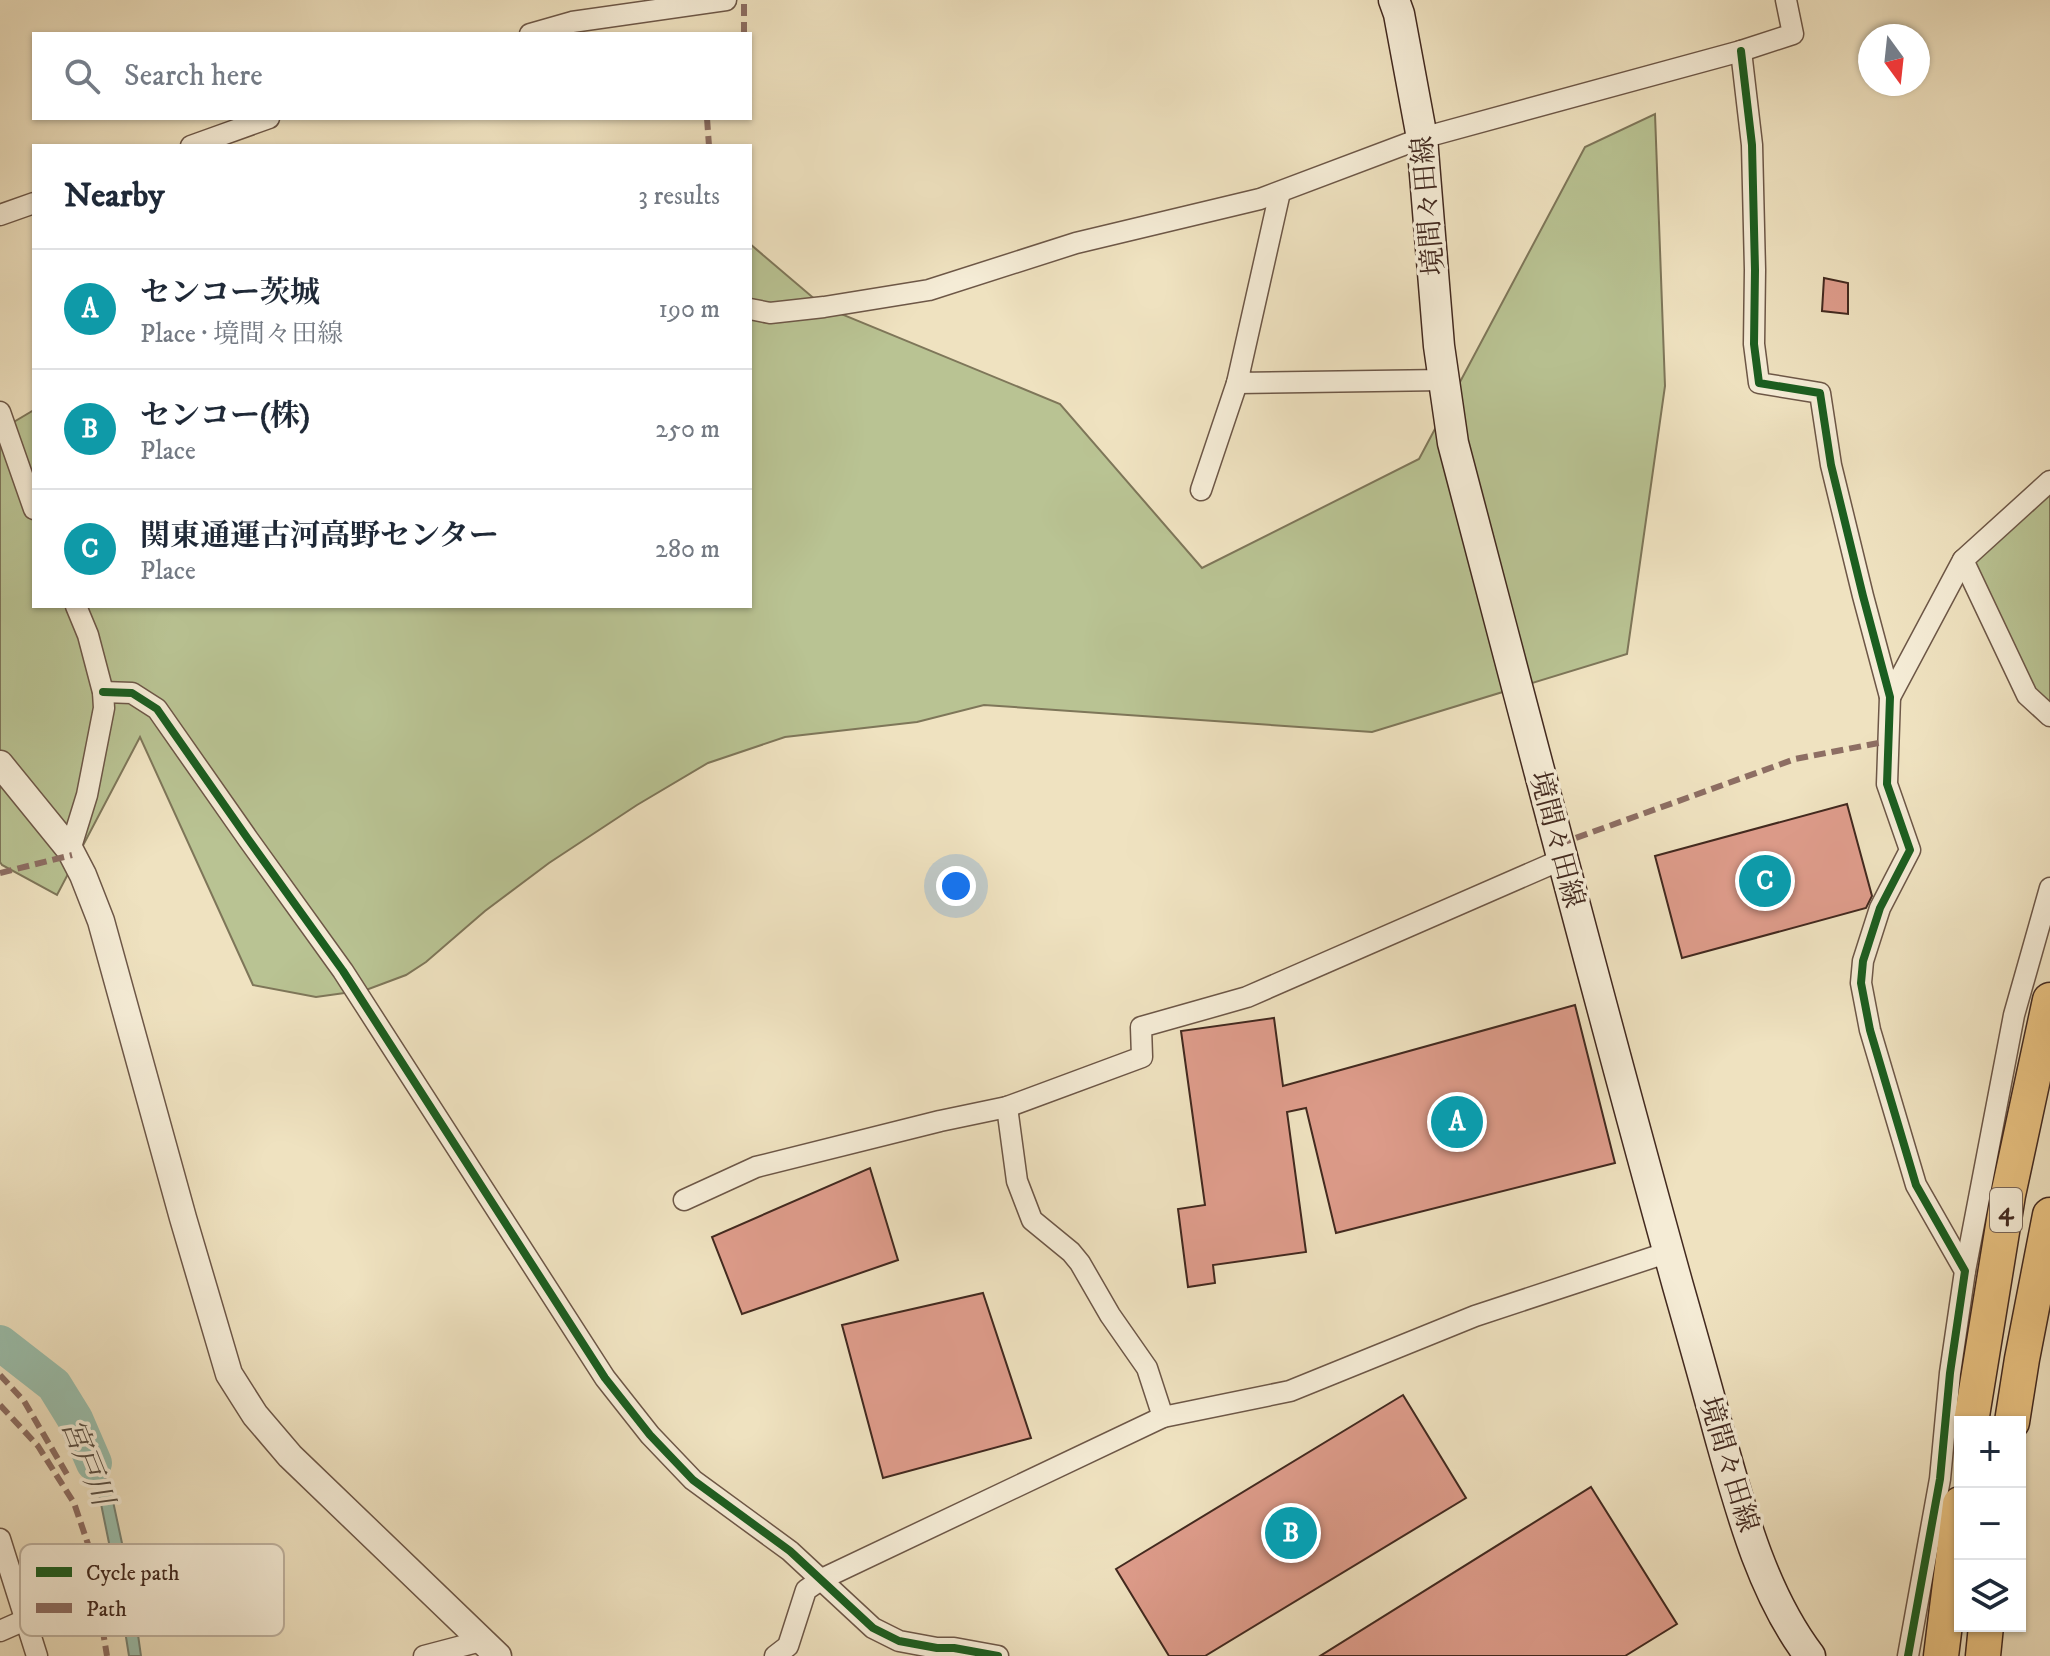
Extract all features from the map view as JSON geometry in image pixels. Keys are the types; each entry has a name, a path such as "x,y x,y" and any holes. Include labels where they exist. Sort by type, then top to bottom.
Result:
{"highway":[{"name":"4","path":"1972,1416 2008,1195 2050,1000"},
{"name":"4","path":"2013,1416 2050,1215"},
{"path":"1941,1656 1954,1552"},
{"path":"1983,1656 1985,1632"}],"main road":[{"name":"境間々田線","path":"1394,0 1422,138 1439,346 1453,443 1736,1494 1777,1600 1796,1638 1810,1656"}],"street":[{"path":"537,32 572,22 726,0"},
{"path":"752,309 770,313 929,290 1076,243 1260,199 1422,138 1793,34 1786,0"},
{"path":"1741,51 1752,145 1754,344 1759,383 1820,393 1831,465 1890,697 1887,784 1910,850 1880,908 1863,961 1861,983 1870,1030 1916,1185 1965,1271"},
{"path":"197,144 263,120"},
{"path":"1201,490 1237,383 1280,192"},
{"path":"0,215 32,204"},
{"path":"1237,383 1444,380"},
{"path":"0,412 32,503"},
{"path":"1890,697 1963,560 2050,481"},
{"path":"1963,560 2027,695 2050,716"},
{"path":"70,850 87,795 104,708 103,692 88,635 77,608"},
{"path":"103,692 132,693 157,709 343,971 605,1378 650,1435 693,1480 790,1551 873,1628 899,1641 998,1656"},
{"path":"0,764 70,850 101,921 229,1374 255,1415 290,1456 489,1649"},
{"path":"684,1200 756,1167 1007,1107 1142,1057 1141,1027 1247,997 1563,859"},
{"path":"1908,1656 1940,1479 1950,1373 1965,1271 2014,1015 2050,888"},
{"path":"1007,1107 1017,1181 1032,1220 1080,1263 1110,1315 1147,1368 1163,1417"},
{"path":"775,1656 788,1646 806,1590 822,1579 1163,1417 1290,1391 1475,1316 1669,1252"},
{"path":"0,1539 20,1604"},
{"path":"0,1631 20,1622"},
{"path":"30,1636 37,1656"},
{"path":"424,1656 489,1649"}],"shaded area":[{"path":"1655,114 1665,386 1627,654 1372,732 984,705 917,722 785,737 708,763 637,805 549,863 406,975 366,990 316,997 253,985 140,737 57,895 0,862 0,433 32,411 32,608 752,608 752,246 824,307 1060,404 1202,568 1419,459 1585,147"},
{"path":"2050,481 2050,716 1963,560"}],"water":[{"path":"81,1416 111,1492 122,1544 109,1544 99,1494 70,1422"},
{"path":"126,1636 138,1636 141,1656 129,1656"}],"building":[{"path":"1824,278 1848,283 1848,314 1822,311"},
{"path":"1847,804 1872,896 1866,908 1682,958 1655,856"},
{"path":"1575,1005 1615,1163 1336,1233 1306,1108 1287,1112 1306,1252 1213,1265 1215,1283 1188,1287 1178,1209 1205,1205 1181,1031 1274,1018 1283,1086"},
{"path":"870,1168 898,1260 742,1314 712,1237"},
{"path":"983,1293 1031,1438 883,1478 842,1325"},
{"path":"1403,1395 1466,1498 1205,1656 1169,1656 1116,1569"},
{"path":"1591,1487 1677,1624 1625,1656 1320,1656"}],"waterway":[{"name":"宮戸川","path":"0,1343 54,1385 75,1419 94,1463"}],"marked path":[{"path":"744,0 744,32"},
{"path":"707,120 709,144"},
{"path":"1559,844 1795,759 1889,741"},
{"path":"0,873 72,855"},
{"path":"0,1375 24,1401 68,1476"},
{"path":"0,1405 38,1446 74,1503 88,1544"},
{"path":"104,1636 107,1656"}],"cycle path":[{"path":"1741,51 1752,145 1754,344 1759,383 1820,393 1831,465 1890,697 1887,784 1910,850 1880,908 1863,961 1861,983 1870,1030 1916,1185 1965,1271 1950,1373 1940,1479 1908,1656"},
{"path":"103,692 132,693 157,709 343,971 605,1378 650,1435 693,1480 790,1551 873,1628 899,1641 998,1656"}],"place":[{"name":"関東通運古河高野センター","path":"1765,881"},
{"name":"センコー茨城","path":"1457,1122"},
{"name":"センコー(株)","path":"1291,1533"}]}
